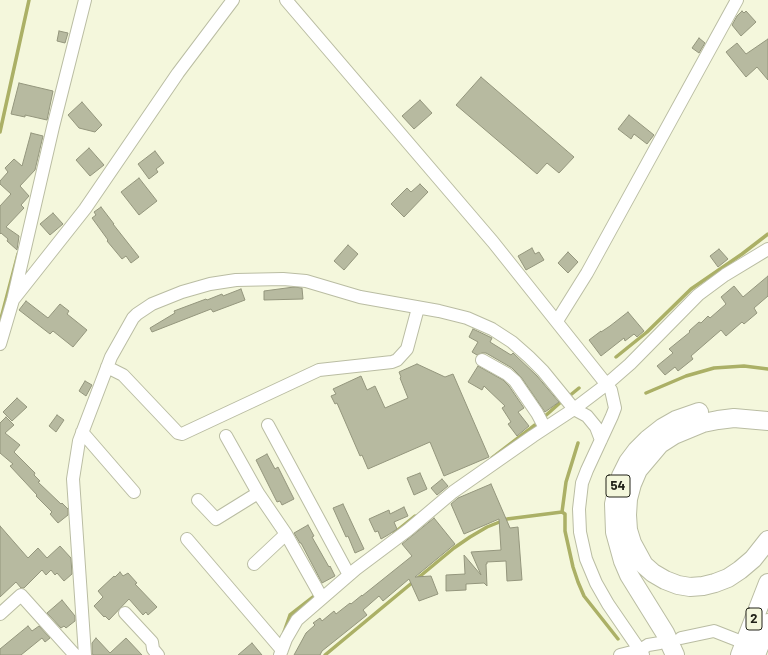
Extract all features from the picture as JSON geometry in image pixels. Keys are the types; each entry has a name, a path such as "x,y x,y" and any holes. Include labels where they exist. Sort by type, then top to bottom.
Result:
{"highway":[{"name":"54","path":"675,655 664,633 629,575 619,547 615,532 614,504 616,490 621,476 628,462 648,439 662,428 676,420 701,411 723,407 755,406 768,408"},
{"path":"768,421 734,418 703,423 674,435 660,444 638,470 628,499 627,515 628,530 632,543 644,565 653,573 678,585 690,587 703,586 728,578 753,559 768,540"},
{"name":"2","path":"738,647 768,583"},
{"name":"2","path":"756,655 768,623"},
{"path":"756,655 768,641"}],"street":[{"path":"0,344 13,300 53,127 85,0"},
{"path":"13,300 85,209 178,74 233,0"},
{"path":"286,0 493,242 607,384 613,395 615,408 582,483 579,509 580,532 586,559 593,579 608,604 642,652"},
{"path":"557,321 587,273 737,0"},
{"path":"187,539 279,649 297,620 320,594 453,492 574,409 607,384 630,364 698,295 725,275 768,249"},
{"path":"85,655 73,479 79,441 115,350 137,314 152,304 182,292 210,284 236,280 283,279 306,281 360,297 467,318 512,342 530,356 574,409 587,416 596,426 600,440"},
{"path":"107,367 122,375 178,433 182,434 319,370 392,362 398,360 407,349 418,308"},
{"path":"482,360 507,374 515,382 537,413 545,428"},
{"path":"268,425 347,572"},
{"path":"82,432 134,492"},
{"path":"226,436 258,493 286,534 320,594"},
{"path":"198,500 216,519 258,493"},
{"path":"254,564 286,534"},
{"path":"0,614 21,595 75,655"},
{"path":"125,613 152,642 153,649 158,655"},
{"path":"681,638 714,630 738,647"},
{"path":"620,655 642,652 648,645 660,643"}],"building":[{"path":"742,11 744,13 746,11 756,22 741,36 732,25"},
{"path":"59,31 68,33 65,43 57,41"},
{"path":"699,38 705,43 699,53 692,48"},
{"path":"768,39 768,80 757,67 746,77 726,52 737,43 746,54"},
{"path":"481,77 574,157 559,173 547,163 537,174 456,105"},
{"path":"19,83 53,91 47,120 25,115 25,117 11,114"},
{"path":"420,100 432,113 414,129 402,116"},
{"path":"82,102 102,125 95,132 79,128 68,115"},
{"path":"629,115 654,135 647,144 634,134 631,139 618,129"},
{"path":"31,133 43,136 35,170 20,186 29,196 21,205 24,208 6,227 19,236 17,250 7,241 8,239 1,233 0,234 0,206 11,194 0,184 0,181 8,172 5,168 14,159 22,166"},
{"path":"89,148 104,165 90,176 76,160"},
{"path":"155,151 164,163 156,169 158,172 149,179 138,164"},
{"path":"139,178 157,201 139,215 121,192"},
{"path":"420,184 428,192 404,217 391,204 407,188 411,192"},
{"path":"101,207 139,257 131,263 126,256 122,259 107,241 108,240 92,218 96,215 94,212"},
{"path":"53,213 63,224 50,235 40,224"},
{"path":"348,245 358,254 344,270 334,261"},
{"path":"532,248 535,254 539,252 544,260 526,270 518,256"},
{"path":"719,249 728,259 718,267 710,256"},
{"path":"568,252 578,262 568,273 558,263"},
{"path":"768,276 768,296 754,308 757,313 744,324 742,322 726,336 721,330 691,356 693,359 678,371 675,367 665,375 657,366 673,353 669,349 690,332 689,331 699,322 701,323 708,316 710,318 726,304 721,297 734,286 743,297"},
{"path":"294,287 302,288 303,299 264,300 264,291"},
{"path":"241,289 245,300 213,312 211,309 152,332 150,328 175,313 174,311 206,299 207,300 222,294 223,296"},
{"path":"26,301 48,318 60,304 69,311 67,314 87,330 73,347 53,331 50,334 19,310"},
{"path":"628,312 644,331 637,337 634,334 625,341 624,338 601,356 589,340"},
{"path":"473,329 492,338 490,342 511,355 513,353 537,376 559,402 545,412 521,377 512,368 486,353 477,355 472,352 478,342 469,337"},
{"path":"417,364 445,377 453,374 489,457 444,476 430,442 368,469 362,455 360,456 337,403 335,404 331,396 336,394 333,389 361,376 367,390 375,386 385,408 408,398 399,372"},
{"path":"478,366 503,380 524,408 518,412 529,426 517,436 508,424 511,422 502,408 505,406 484,386 482,390 468,382"},
{"path":"85,381 92,385 86,396 79,391"},
{"path":"17,398 27,407 12,421 3,412"},
{"path":"57,415 64,420 56,432 49,426"},
{"path":"6,417 14,425 5,433 20,445 14,452 35,473 34,475 40,481 38,482 68,509 68,515 58,523 50,514 52,512 10,466 13,464 0,453 0,423"},
{"path":"267,454 275,469 278,467 294,499 282,505 280,501 277,502 256,460"},
{"path":"420,473 427,489 414,495 407,478"},
{"path":"442,479 448,486 437,495 431,488"},
{"path":"491,484 510,528 518,527 522,580 507,581 506,561 487,562 487,586 484,583 466,584 466,590 446,591 446,575 465,574 464,555 481,575 471,552 501,550 499,519 464,534 451,504 458,498"},
{"path":"343,504 364,549 355,553 333,508"},
{"path":"404,507 408,516 394,522 397,529 381,539 378,531 375,532 369,519 389,510 390,514"},
{"path":"434,518 455,544 415,577 431,576 438,594 419,601 409,579 383,601 379,596 363,610 367,615 322,651 320,655 294,655 306,633 315,625 313,623 320,618 322,621 334,611 336,614 350,603 351,604 412,556 402,544"},
{"path":"308,525 314,536 312,537 335,576 322,583 301,543 294,533"},
{"path":"0,526 28,558 38,548 47,558 60,546 71,558 72,574 64,581 57,573 55,575 51,570 46,575 42,570 24,588 21,588 16,582 0,597"},
{"path":"120,572 123,576 128,573 137,583 135,584 157,607 148,615 146,612 143,615 129,599 109,620 105,616 104,617 94,606 103,597 98,591"},
{"path":"62,600 75,616 75,621 66,628 64,626 61,628 47,613"},
{"path":"28,626 32,631 39,626 50,638 45,642 42,638 21,655 0,655 0,649"},
{"path":"96,638 110,653 126,638 142,655 94,655 92,654 92,643"},
{"path":"252,643 262,655 238,655"}],"waterway":[{"path":"0,132 29,0"},
{"path":"616,357 647,332 691,289 768,234"},
{"path":"0,322 18,254"},
{"path":"646,393 686,376 714,368 744,366 768,369"},
{"path":"568,397 579,388"},
{"path":"544,417 562,401"},
{"path":"492,458 535,425"},
{"path":"325,655 454,548 470,537 487,527 507,519 562,512 566,482 578,443"},
{"path":"562,512 565,514 565,531 573,567 584,596 618,639"},
{"path":"394,533 415,516"},
{"path":"284,632 290,615 317,594"}]}
